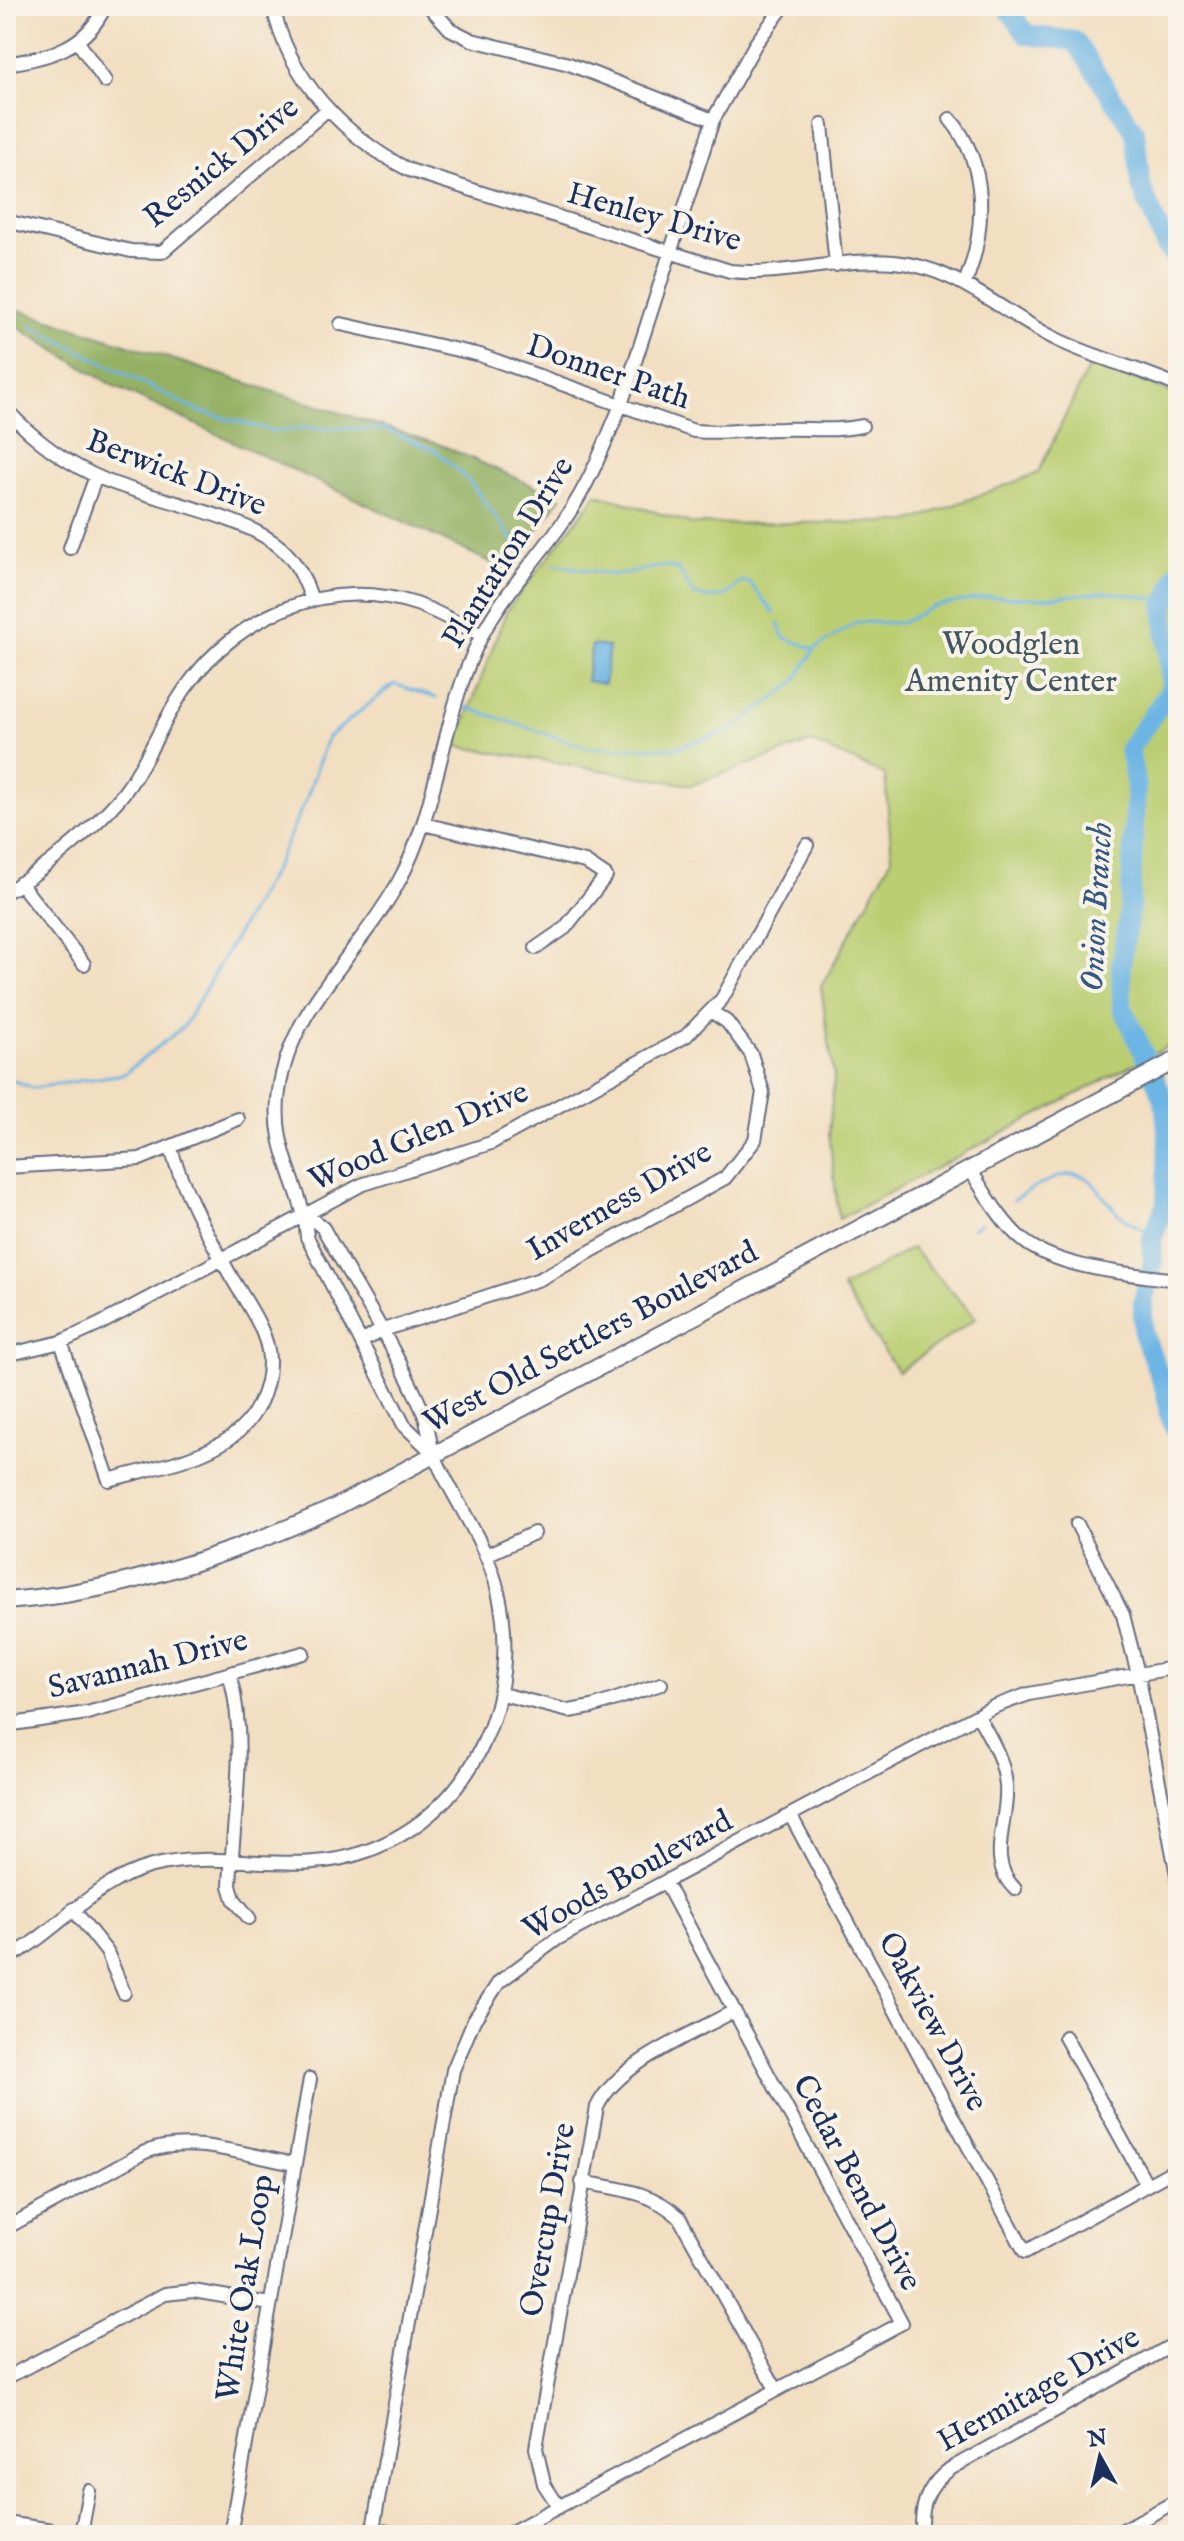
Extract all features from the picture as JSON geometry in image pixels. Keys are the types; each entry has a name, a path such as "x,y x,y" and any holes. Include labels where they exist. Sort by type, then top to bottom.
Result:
{"main road":[{"name":"West Old Settlers Boulevard","path":"6,1601 133,1579 244,1547 332,1509 1178,1059"}],"street":[{"path":"6,64 57,54 78,42 105,6"},
{"name":"Henley Drive","path":"273,6 296,65 328,109 364,144 409,170 669,253 751,273 893,261 913,264 965,283 1009,313 1058,340 1178,386"},
{"path":"429,6 450,29 472,40 569,64 713,120"},
{"name":"Plantation Drive","path":"434,1454 404,1425 307,1237 305,1213 290,1179 280,1142 278,1095 285,1058 310,1007 397,885 423,824 447,729 482,635 568,516 621,405 713,120 756,43 782,7"},
{"path":"78,42 105,81"},
{"name":"Resnick Drive","path":"6,221 131,251 162,252 328,109"},
{"path":"950,119 964,136 980,200 977,253 965,283"},
{"path":"822,125 836,265"},
{"name":"Donner Path","path":"341,324 480,355 694,431 722,434 780,429 835,432 862,426"},
{"name":"Berwick Drive","path":"6,409 38,440 96,476 244,525 268,538 299,570 312,600"},
{"path":"70,548 96,476"},
{"path":"6,892 98,820 124,793 184,689 222,646 269,615 312,600 358,595 396,599 433,611 482,635"},
{"path":"423,824 585,862 606,876 565,928 536,948"},
{"name":"Wood Glen Drive","path":"6,1355 61,1342 361,1185 491,1143 669,1047 712,1012 807,845"},
{"path":"20,883 84,964"},
{"name":"Inverness Drive","path":"361,1342 380,1331 540,1279 725,1178 755,1140 763,1092 751,1054 727,1022 712,1012"},
{"path":"6,1167 111,1162 171,1149 238,1119"},
{"path":"61,1342 109,1480 228,1440 249,1424 265,1391 269,1360 258,1325 191,1202 171,1149"},
{"path":"970,1169 989,1201 1019,1238 1052,1255 1118,1271 1178,1280"},
{"name":"Plantation Drive","path":"6,1959 106,1885 152,1866 276,1865 329,1861 364,1852 405,1833 440,1806 475,1764 502,1694 504,1630 498,1590 486,1555 434,1454 424,1415 323,1228 305,1213"},
{"path":"1077,1524 1123,1615 1138,1674 1178,1880"},
{"path":"486,1555 534,1533"},
{"name":"Savannah Drive","path":"6,1725 87,1713 230,1676 303,1653"},
{"name":"Woods Boulevard","path":"373,2532 453,2070 465,2037 499,1982 557,1939 666,1884 978,1716 1029,1694 1178,1667"},
{"path":"230,1676 238,1713 239,1743 231,1892 249,1918"},
{"path":"502,1694 569,1711 592,1707 661,1684"},
{"path":"978,1716 1004,1771 1006,1804 998,1858 1002,1871 1015,1889"},
{"name":"Oakview Drive","path":"791,1816 1025,2252 1147,2185"},
{"name":"Cedar Bend Drive","path":"506,2535 902,2323 666,1884"},
{"path":"73,1909 107,1952 124,1993"},
{"name":"Overcup Drive","path":"559,2507 544,2484 536,2448 594,2114 607,2088 622,2073 734,2011"},
{"path":"1065,2037 1147,2185 1178,2168"},
{"path":"295,2164 310,2079"},
{"name":"White Oak Loop","path":"6,2228 145,2152 167,2145 189,2145 295,2164 230,2535"},
{"path":"582,2182 641,2193 662,2202 679,2217 776,2389"},
{"path":"6,2378 165,2294 193,2291 270,2304"},
{"name":"Hermitage Drive","path":"923,2535 925,2499 933,2484 950,2469 1178,2342"},
{"path":"6,2523 83,2535 89,2491"},
{"path":"1114,2535 1178,2500"},
{"path":"373,2532 404,2535"}],"green space":[{"path":"6,306 441,445 561,498 507,570 112,385 11,323"},
{"name":"Woodglen Amenity Center","path":"1091,362 1178,395 1178,1041 839,1219 829,1133 834,1077 821,987 892,858 885,775 812,742 691,785 456,746 506,612 597,494 693,524 909,522 1038,473"},
{"path":"912,1248 976,1318 898,1372 842,1288"}],"water":[{"path":"592,645 609,647 604,684 586,681"}],"waterway":[{"name":"Onion Branch","path":"1006,6 1027,35 1075,41 1135,132 1141,186 1166,247 1178,263"},
{"path":"31,326 198,411 277,432 301,428 385,429 436,451 469,481 520,549"},
{"path":"555,564 614,575 665,566 678,569 694,595 709,597 726,595 741,581 749,582 774,613"},
{"name":"Onion Branch","path":"1178,573 1164,607 1171,689 1129,749 1136,786 1130,907 1121,965 1122,1006 1164,1099 1168,1141 1166,1204 1152,1239 1153,1262 1143,1302 1143,1333 1166,1392 1169,1415 1178,1436"},
{"path":"778,623 783,637 814,649 857,622 902,623 934,606 988,597 1044,598 1105,592 1152,598 1164,607"},
{"path":"465,707 589,748 675,748 732,730 795,682 814,650"},
{"path":"6,1078 33,1088 124,1074 184,1026 276,866 307,797 327,738 394,684 436,698"},
{"path":"1014,1200 1045,1182 1067,1175 1082,1176 1093,1183 1126,1220 1147,1230 1152,1239"},
{"path":"973,1228 981,1223"}]}
